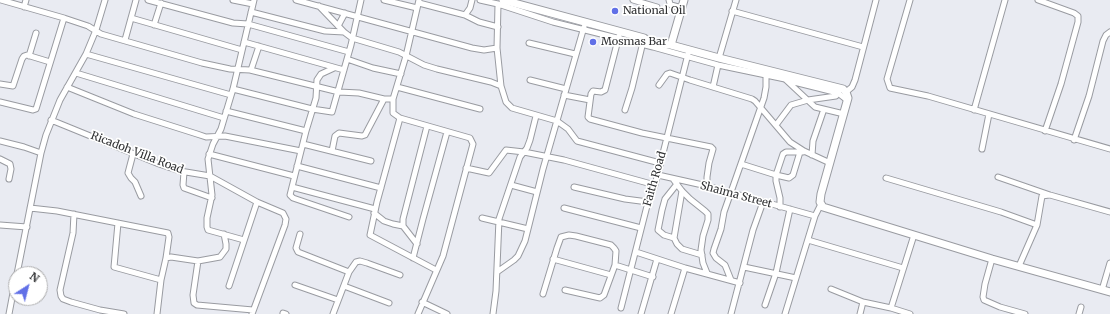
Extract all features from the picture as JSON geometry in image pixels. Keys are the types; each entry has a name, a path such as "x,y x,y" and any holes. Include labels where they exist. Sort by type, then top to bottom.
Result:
{"street":[{"path":"1,0 79,23 96,30 101,34 202,63 224,68 251,70 339,92 359,93 384,99 393,99"},
{"path":"24,7 26,0"},
{"path":"19,266 41,152 51,120 67,87 86,54 96,30 105,0"},
{"path":"125,40 136,0"},
{"path":"148,0 234,23 248,24 349,52"},
{"path":"234,0 253,2 239,70 224,118 209,154 208,159 212,198 207,218 207,227 210,231 244,240"},
{"path":"298,0 472,48 484,50 497,48"},
{"path":"233,89 312,109 332,112 339,92 361,0"},
{"path":"384,0 418,4 465,15 472,20 498,27"},
{"path":"465,15 470,8 472,0"},
{"path":"480,0 503,1 643,41 689,49 719,62 766,75 842,91"},
{"path":"633,0 657,6"},
{"path":"669,0 671,5 682,8"},
{"path":"671,45 684,0"},
{"path":"713,87 736,0"},
{"path":"776,125 791,105 808,100 836,96 842,91 852,87 876,0"},
{"path":"910,0 887,79 890,88 928,96 1110,150"},
{"path":"974,110 1005,0"},
{"path":"1038,0 1074,13 1078,16 1078,22 1062,84 1045,131"},
{"path":"503,1 498,27 497,48 501,86 509,106 536,116 557,121 568,129 577,141 660,163"},
{"path":"154,25 161,3"},
{"path":"418,4 406,56 393,99 393,113 400,118 472,140 473,144 440,264 436,270 418,314"},
{"path":"319,6 344,32 352,38 389,49 430,67 491,82 501,86"},
{"path":"732,11 863,47"},
{"path":"251,12 325,31 344,32"},
{"path":"338,26 345,13"},
{"path":"0,102 33,110 38,107 64,18"},
{"path":"131,18 242,50"},
{"path":"497,272 518,256 525,241 537,192 584,25"},
{"path":"29,56 36,32"},
{"path":"1074,140 1089,96 1103,41 1106,35 1110,32"},
{"path":"620,35 605,90 601,92 592,92 588,114 590,119 711,147 713,149 709,163 707,186"},
{"path":"643,41 688,57 719,62 842,91 847,100 821,194 821,204 815,216 785,314"},
{"path":"625,110 632,88 643,41"},
{"path":"244,42 344,70"},
{"path":"529,43 575,54"},
{"path":"251,70 259,46"},
{"name":"Faith Road","path":"621,308 648,202 658,174 689,49"},
{"path":"86,54 231,95"},
{"path":"0,84 13,86 24,56 50,62"},
{"path":"346,59 373,68 401,74"},
{"path":"334,68 319,77 317,80 318,86 316,98 290,195 293,198 349,217"},
{"path":"659,85 668,72 752,98 790,142 802,152"},
{"path":"76,73 224,118"},
{"path":"731,280 725,266 713,253 721,229 724,212 766,87 766,75"},
{"path":"530,80 566,89"},
{"path":"785,80 815,107 844,114"},
{"path":"67,87 134,114 190,132 206,136 225,136 301,152"},
{"path":"397,87 480,109"},
{"path":"564,95 590,100"},
{"path":"332,151 335,136 341,132 362,136 365,135 384,99"},
{"path":"812,155 813,141 824,109"},
{"path":"226,111 306,131"},
{"path":"982,149 989,114"},
{"path":"493,314 501,210 520,157 530,140 536,116"},
{"path":"400,118 370,235 436,270"},
{"name":"Ricadoh Villa Road","path":"51,120 133,154 184,172 210,176 286,216 285,224 253,312"},
{"path":"403,226 403,219 427,126"},
{"path":"413,258 422,219 447,132"},
{"path":"0,141 41,152"},
{"path":"303,144 370,161"},
{"path":"466,168 488,173 506,150 547,157 655,185"},
{"path":"741,164 776,175 792,177 802,152"},
{"path":"780,206 776,175 784,153 802,152 830,163"},
{"path":"133,154 128,173 135,182 141,196"},
{"path":"209,154 294,176"},
{"path":"0,159 10,164 11,169 9,179"},
{"path":"297,166 381,188"},
{"path":"184,172 184,188 212,198"},
{"name":"Shaima Street","path":"658,174 815,216"},
{"path":"998,177 1050,195 1110,212"},
{"path":"886,178 1001,212 1037,225"},
{"path":"673,179 682,191 708,214 701,250 703,264 707,273"},
{"path":"674,238 664,235 658,230 665,199 677,184"},
{"path":"511,185 537,192"},
{"path":"292,187 375,211 388,222 403,226 417,244"},
{"path":"574,187 625,200 648,202"},
{"path":"682,191 674,238 677,244 682,248 702,255"},
{"path":"1019,266 1037,225 1042,196 1050,195"},
{"path":"229,286 257,202"},
{"path":"731,314 753,230 763,202"},
{"path":"821,204 826,209 992,259 1110,292"},
{"path":"30,208 74,214 168,233 169,237 161,280 157,314"},
{"path":"564,208 641,228"},
{"path":"765,305 776,273 790,209"},
{"path":"74,214 73,233 60,290 61,296 63,299 71,302 100,310 124,314"},
{"path":"482,218 528,229"},
{"path":"118,223 114,267 161,280"},
{"path":"0,225 27,228"},
{"path":"166,258 198,261 220,257 226,249 224,234"},
{"path":"300,234 296,248 298,252 349,272"},
{"path":"543,294 561,237 569,235 611,246 616,251 615,265 604,296 600,298 565,290"},
{"path":"891,308 914,235"},
{"path":"808,240 903,268"},
{"path":"636,252 685,268 740,283"},
{"path":"553,259 611,275"},
{"path":"640,314 658,259"},
{"path":"992,259 985,284 984,300 1008,312 1025,314"},
{"path":"198,261 193,295 194,303 197,305 253,312"},
{"path":"333,314 353,264 360,261 400,275"},
{"path":"1102,290 1110,263"},
{"path":"615,265 653,277"},
{"path":"744,267 796,278"},
{"path":"670,314 685,268"},
{"path":"295,285 338,300"},
{"path":"344,286 389,302"},
{"path":"831,289 863,302 891,308 909,314"},
{"path":"422,302 446,314"},
{"path":"860,314 863,302"},
{"path":"1079,314 1081,307"}],"place":[{"name":"National Oil","path":"615,11"},
{"name":"Mosmas Bar","path":"593,42"}]}
